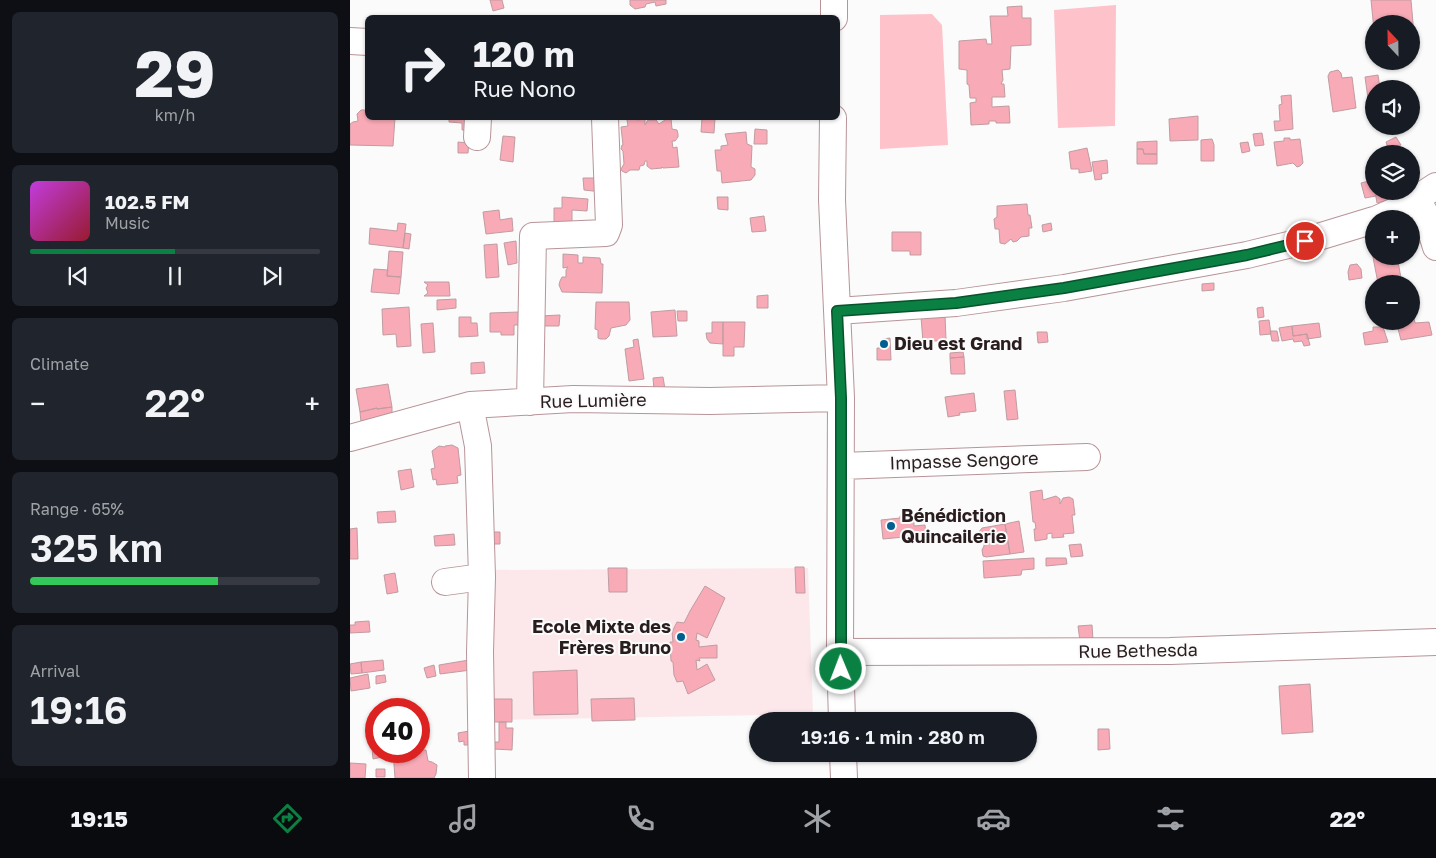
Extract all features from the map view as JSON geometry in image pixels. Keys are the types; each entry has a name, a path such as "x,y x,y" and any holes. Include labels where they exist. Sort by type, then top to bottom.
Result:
{"street":[{"path":"834,0 834,15"},
{"path":"350,41 365,42"},
{"path":"530,402 533,236 606,233 609,225 605,120"},
{"path":"833,120 832,200 841,398 840,652 842,712"},
{"path":"1398,210 1426,192"},
{"path":"1426,192 1426,215 1436,247"},
{"path":"837,311 956,303 1064,288 1247,255 1305,241 1365,223"},
{"name":"Rue Lumière","path":"350,438 470,405 573,399 710,401 841,398"},
{"path":"470,405 478,446 482,577 480,652 482,778"},
{"name":"Impasse Sengore","path":"841,466 1087,457"},
{"path":"445,582 482,577"},
{"name":"Rue Bethesda","path":"840,652 1170,651 1436,642"},
{"path":"843,762 844,778"}],"shaded area":[{"path":"1116,5 1115,126 1058,128 1054,10"},
{"path":"932,14 942,25 948,145 880,149 880,15"},
{"path":"808,568 813,712 749,712 749,715 490,720 488,570"}],"building":[{"path":"490,0 502,0 504,8 493,11"},
{"path":"630,0 666,0 666,4 656,6 655,2 635,9 630,5"},
{"path":"1371,0 1411,0 1412,15 1372,15"},
{"path":"1022,6 1022,18 1031,18 1031,45 1011,46 1010,69 1002,70 1003,80 1001,84 1004,84 1005,97 992,97 992,107 1009,106 1010,123 989,121 989,124 971,125 970,103 976,102 976,98 970,98 967,70 959,69 959,41 986,39 987,44 992,44 990,16 1008,16 1007,7"},
{"path":"1338,70 1342,78 1352,77 1356,108 1333,112 1328,76 1330,72"},
{"path":"1378,75 1379,80 1365,80 1365,77"},
{"path":"1291,95 1293,129 1275,131 1274,121 1280,121 1279,105 1282,104 1281,96"},
{"path":"361,110 365,110 365,120 395,120 393,146 350,145 350,124 358,121 357,114"},
{"path":"1198,116 1198,140 1170,141 1169,119"},
{"path":"449,120 473,120 472,130 462,130 462,123 449,122"},
{"path":"627,120 645,120 645,125 648,120 656,120 659,124 665,120 671,120 672,129 677,130 678,134 675,141 672,141 673,148 677,147 679,167 651,169 647,166 647,161 645,161 639,170 630,170 626,173 622,171 621,169 624,164 623,151 621,149 623,145 621,127 628,126"},
{"path":"702,120 715,120 714,133 701,132"},
{"path":"755,129 767,130 767,144 754,144"},
{"path":"746,132 747,144 752,146 751,167 755,169 755,175 751,180 722,183 721,171 717,171 715,150 721,150 721,146 728,145 725,134"},
{"path":"1262,133 1264,145 1255,146 1253,134"},
{"path":"503,136 515,137 513,162 500,160"},
{"path":"1396,137 1401,145 1387,145 1386,142"},
{"path":"1284,138 1290,138 1290,140 1300,139 1303,163 1300,166 1297,167 1293,163 1277,166 1274,142 1284,141"},
{"path":"1212,139 1214,161 1201,161 1201,140"},
{"path":"1157,141 1157,154 1144,154 1143,149 1137,149 1137,142"},
{"path":"458,142 469,143 468,153 458,153"},
{"path":"1248,142 1250,151 1242,153 1240,143"},
{"path":"1087,148 1092,171 1079,173 1079,169 1071,169 1069,152"},
{"path":"1137,149 1143,149 1144,154 1157,154 1157,164 1137,164"},
{"path":"1107,160 1108,173 1101,174 1102,179 1095,180 1092,162"},
{"path":"583,178 601,178 602,192 584,190"},
{"path":"1365,182 1365,198 1361,183"},
{"path":"562,197 588,199 587,211 572,210 572,224 554,224 554,208 562,208"},
{"path":"717,197 728,197 728,210 718,209"},
{"path":"1376,200 1388,200 1377,203"},
{"path":"1027,204 1032,228 1029,228 1029,236 1021,237 1013,242 1011,239 1005,244 1000,243 999,229 995,229 994,219 997,217 997,206"},
{"path":"499,210 500,220 512,218 513,231 486,234 483,212"},
{"path":"764,216 766,231 752,232 750,218"},
{"path":"398,223 406,224 403,248 369,244 370,228 397,231"},
{"path":"1051,223 1052,230 1043,232 1042,225"},
{"path":"892,232 921,232 921,255 910,255 910,251 892,251"},
{"path":"405,233 411,234 409,249 403,248"},
{"path":"516,241 517,263 508,265 504,243"},
{"path":"497,244 499,277 486,278 484,245"},
{"path":"389,251 403,252 401,277 387,276"},
{"path":"563,254 578,255 578,263 583,263 583,257 600,258 601,264 603,264 602,293 562,292 559,285 562,277 566,277 568,267 563,268"},
{"path":"1357,264 1361,269 1362,278 1349,280 1348,272 1350,265"},
{"path":"1375,265 1399,265 1400,275 1376,275"},
{"path":"374,269 388,270 387,276 401,277 399,294 371,292"},
{"path":"424,282 449,282 450,296 424,296 428,293 426,288 428,285"},
{"path":"1214,283 1214,290 1202,291 1202,284"},
{"path":"768,295 768,308 757,308 757,296"},
{"path":"456,299 456,308 437,310 437,300"},
{"path":"596,302 629,302 630,320 626,325 611,328 606,339 598,338 598,330 595,329"},
{"path":"409,307 411,346 397,347 396,334 383,335 382,309"},
{"path":"1263,307 1264,317 1258,318 1257,308"},
{"path":"675,310 677,336 653,337 651,312"},
{"path":"677,311 687,311 687,321 678,321"},
{"path":"520,312 520,325 514,325 514,335 501,335 501,332 490,332 490,313"},
{"path":"560,315 559,326 540,326 540,316"},
{"path":"945,315 946,340 923,342 921,317"},
{"path":"459,317 471,317 471,323 477,323 478,336 459,337"},
{"path":"1269,320 1271,334 1260,335 1259,321"},
{"path":"712,322 723,322 723,344 710,343 707,339 706,333 712,333"},
{"path":"723,322 745,322 744,347 734,347 734,356 723,356"},
{"path":"1429,322 1432,335 1401,340 1398,330 1420,330 1420,323"},
{"path":"433,323 435,352 423,353 421,324"},
{"path":"1319,323 1321,337 1307,339 1307,334 1293,336 1292,326"},
{"path":"1292,326 1293,336 1307,334 1310,345 1304,346 1302,341 1294,342 1293,339 1282,341 1279,328"},
{"path":"1384,330 1388,342 1365,345 1363,333"},
{"path":"1270,331 1277,331 1279,341 1272,341"},
{"path":"1037,332 1047,332 1048,342 1038,343"},
{"path":"890,338 891,360 877,360 877,348 883,348 883,339"},
{"path":"638,339 644,379 629,381 625,349 634,347 633,340"},
{"path":"963,352 964,357 950,358 950,353"},
{"path":"964,357 965,374 951,374 950,358"},
{"path":"484,362 485,373 471,374 471,363"},
{"path":"663,377 665,389 654,390 653,378"},
{"path":"388,384 392,407 360,412 356,389"},
{"path":"1015,390 1018,419 1007,420 1004,391"},
{"path":"974,393 976,411 959,413 960,415 948,417 945,397"},
{"path":"392,407 392,413 386,414 387,418 361,422 360,412"},
{"path":"452,445 458,448 461,475 457,476 458,483 437,485 436,479 433,480 431,469 435,468 432,451 439,446"},
{"path":"411,469 414,487 401,490 398,471"},
{"path":"1042,490 1043,500 1056,496 1060,499 1060,504 1063,498 1069,497 1073,499 1075,515 1072,515 1074,533 1063,534 1064,537 1052,538 1052,533 1047,534 1047,539 1035,541 1034,529 1036,529 1035,522 1033,522 1030,492"},
{"path":"395,511 396,522 378,523 377,512"},
{"path":"900,516 903,516 903,518 914,517 914,526 925,525 926,535 883,539 881,520 900,518"},
{"path":"1019,521 1024,552 1010,554 1005,524"},
{"path":"1005,524 1010,554 983,556 984,541 980,538 979,532 982,528"},
{"path":"357,528 358,559 350,559 350,529"},
{"path":"489,532 500,532 500,544 489,544"},
{"path":"454,534 455,545 435,546 434,536"},
{"path":"1081,544 1083,556 1071,557 1069,545"},
{"path":"1034,558 1034,569 1022,570 1021,575 984,578 983,561"},
{"path":"1046,558 1066,558 1067,564 1046,566"},
{"path":"795,567 804,567 805,593 796,593"},
{"path":"608,568 627,568 627,592 609,592"},
{"path":"395,573 398,592 387,594 384,575"},
{"path":"705,586 725,598 707,638 697,633 696,640 699,641 699,647 717,645 717,658 699,658 700,661 696,660 697,670 707,664 715,680 688,694 683,681 677,682 674,675 670,642 673,642 672,632 677,622 684,623"},
{"path":"369,621 370,632 350,633 350,625 355,625 355,622"},
{"path":"1092,625 1093,640 1080,641 1078,626"},
{"path":"383,660 384,670 362,673 361,662"},
{"path":"469,660 471,670 440,674 439,665"},
{"path":"361,662 362,673 351,674 350,664"},
{"path":"434,665 436,676 427,678 424,668"},
{"path":"577,670 578,714 534,715 533,672"},
{"path":"368,674 370,688 351,691 350,678"},
{"path":"385,675 386,682 376,684 376,676"},
{"path":"1310,684 1313,732 1282,734 1279,686"},
{"path":"634,698 635,720 592,721 591,699"},
{"path":"493,699 512,699 512,722 493,722"},
{"path":"499,722 506,722 506,728 513,728 512,750 494,749 494,742 499,742"},
{"path":"1098,729 1109,729 1110,749 1098,750"},
{"path":"469,731 468,745 464,745 464,741 459,742 458,733"},
{"path":"430,762 437,765 434,778 395,778 394,763"},
{"path":"350,763 366,764 365,778 350,778"},
{"path":"376,769 385,769 385,777 376,777"}],"place":[{"name":"Dieu est Grand","path":"884,344"},
{"name":"Bénédiction Quincailerie","path":"891,526"},
{"name":"Ecole Mixte des Frères Bruno","path":"681,637"}],"route":[{"path":"841,669 841,398 837,311 956,303 1064,288 1247,255 1305,241"}]}
